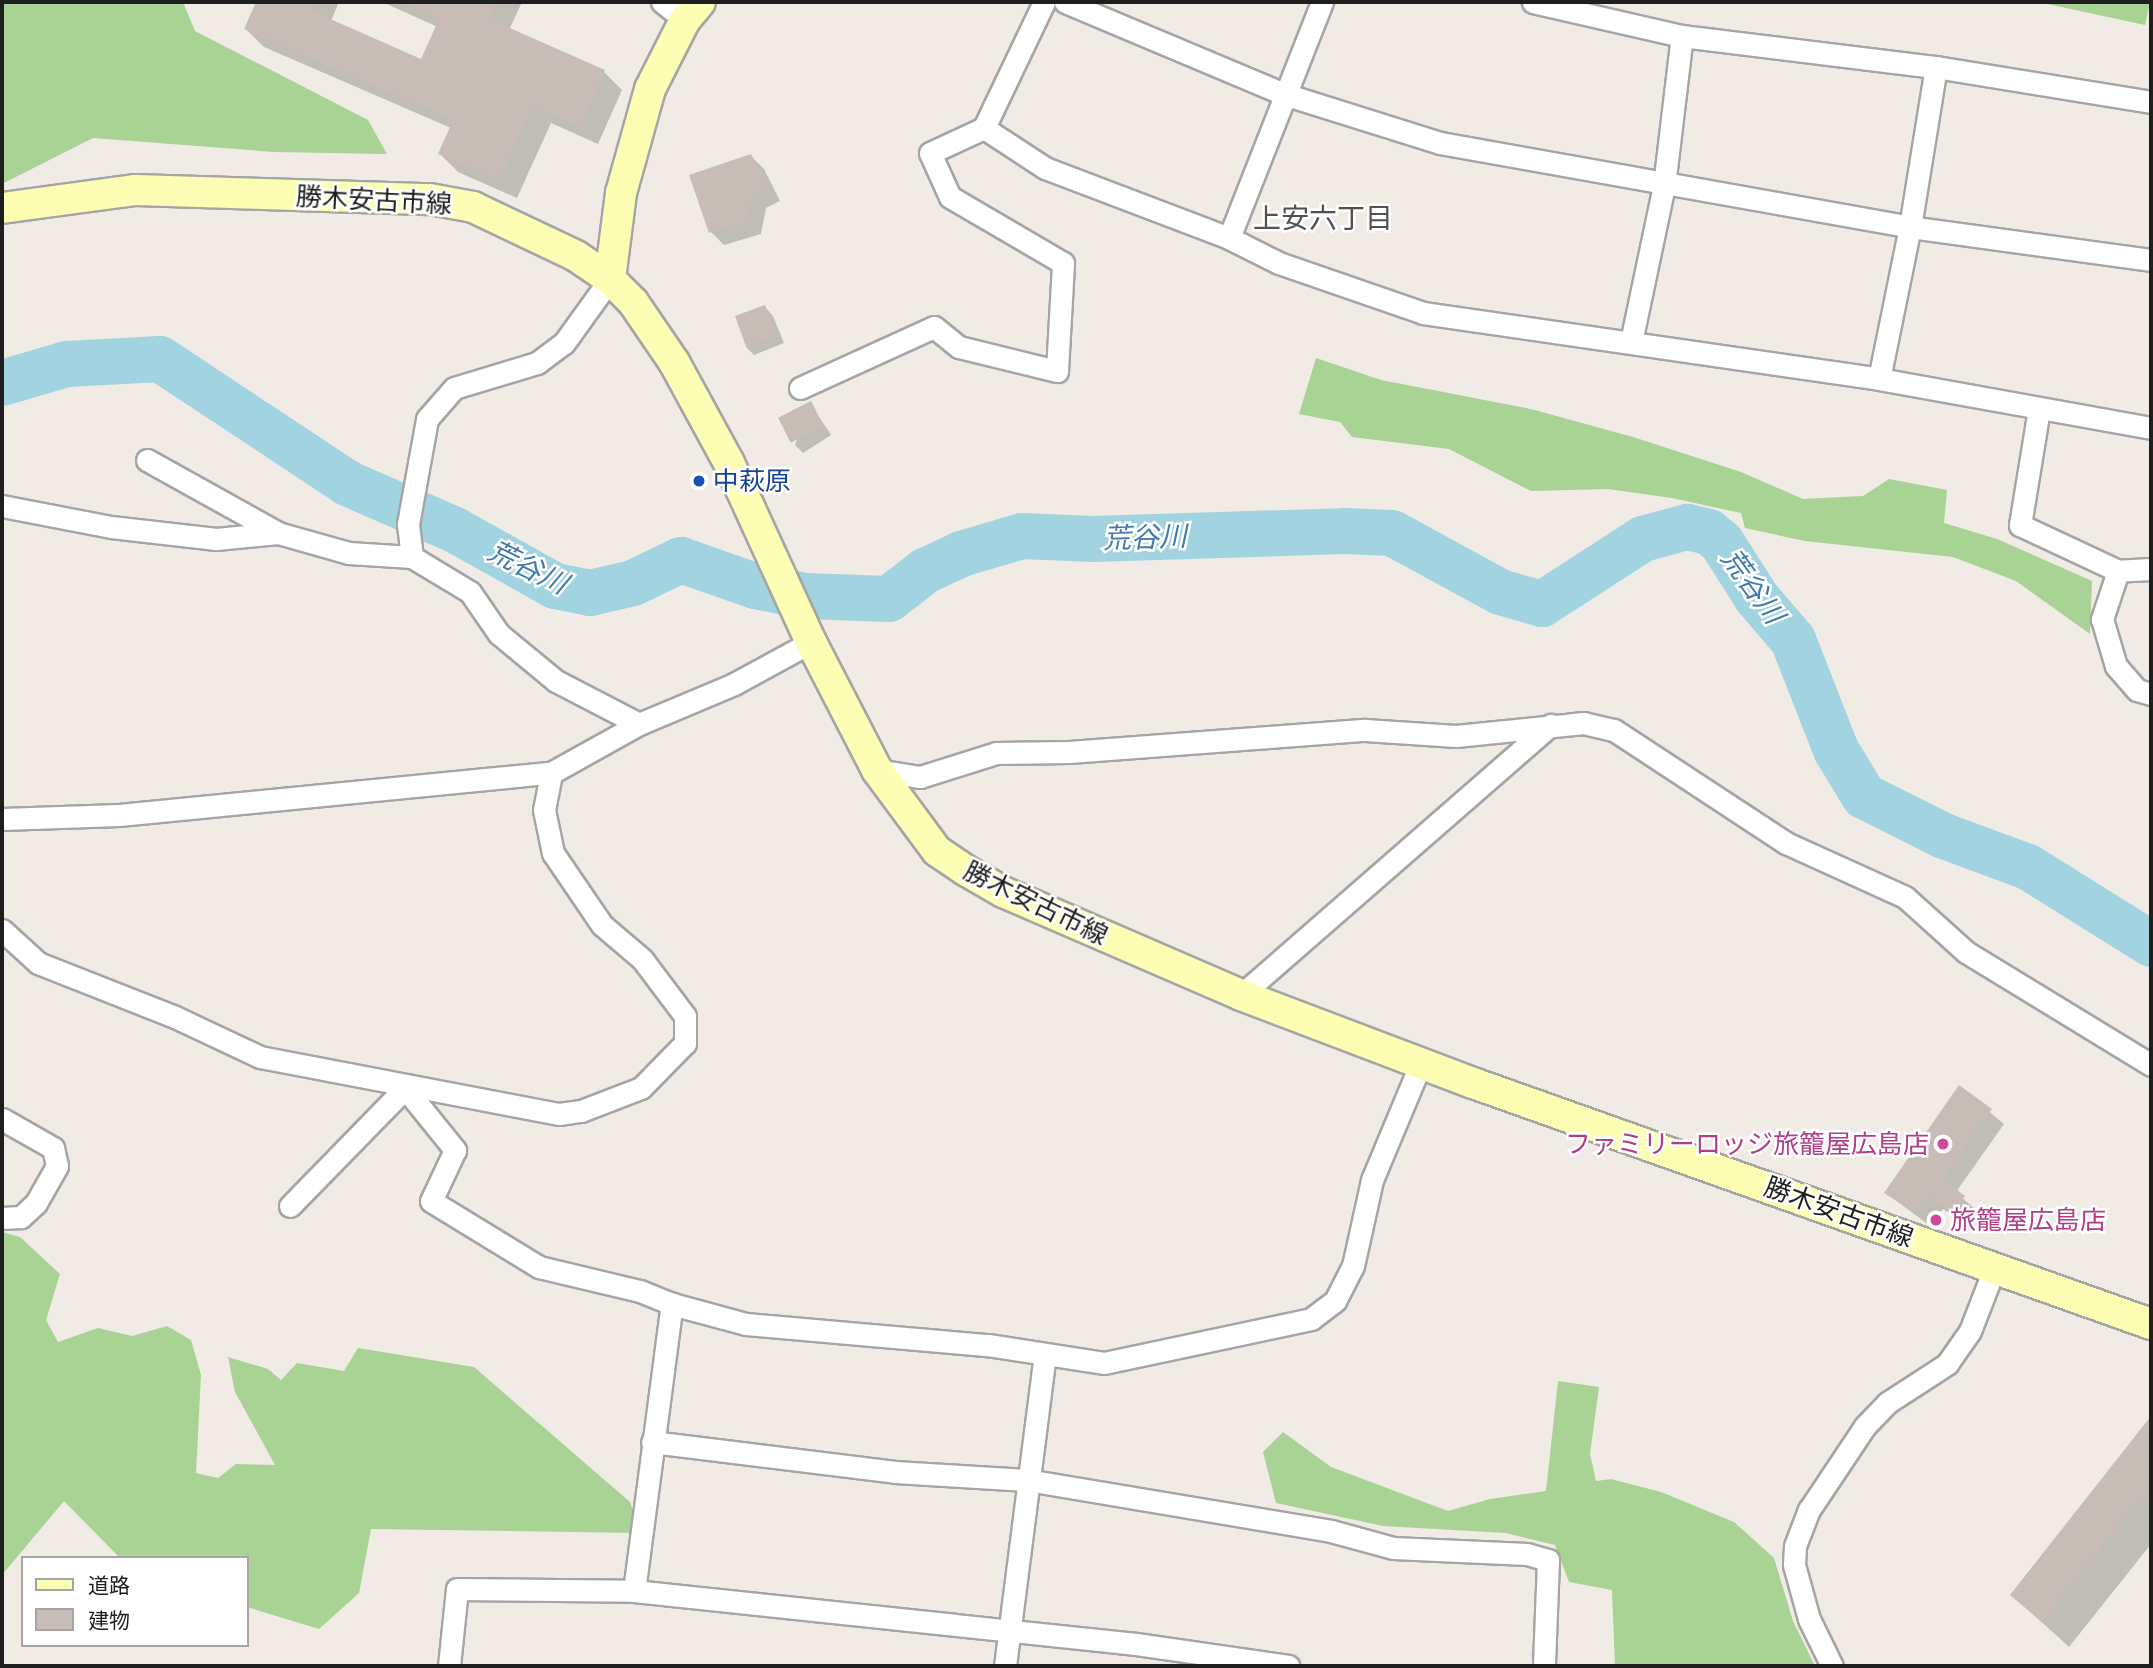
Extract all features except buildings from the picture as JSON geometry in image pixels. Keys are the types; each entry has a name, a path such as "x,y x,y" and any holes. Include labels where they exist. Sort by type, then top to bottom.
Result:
{"main road":[{"path":"610,279 621,193 650,89 682,8"},
{"name":"勝木安古市線","path":"2,208 136,190 430,199 473,207 513,224 610,279 633,302 674,362 729,463 807,633 877,770 937,850 965,870 1003,892 1241,995 1421,1063 2151,1324"}],"street":[{"path":"800,388 934,327 959,347 1057,371 1063,263 950,197 930,153 984,128 1044,2"},
{"path":"1065,2 1284,94 1440,143 1664,186 1910,227 2151,260"},
{"path":"1229,238 1322,2"},
{"path":"1534,2 1682,36 2150,95"},
{"path":"1631,342 1664,186 1682,36"},
{"path":"1879,379 1910,227 1936,67"},
{"path":"984,128 1045,168 1229,238 1279,263 1423,313 1879,379 2039,410 2151,428"},
{"path":"412,557 408,524 427,419 454,388 537,363 564,343 610,279"},
{"path":"2039,410 2020,525 2118,571 2151,569"},
{"path":"147,460 278,533 349,553 412,557 470,592 499,634 556,681 639,724"},
{"path":"2,506 111,527 216,539 278,533"},
{"path":"2118,571 2102,619 2107,642 2116,666 2137,690 2151,694"},
{"path":"2,819 119,815 551,773 639,724 734,684 807,633"},
{"path":"877,770 920,777 996,753 1069,752 1364,730 1455,736 1583,723 1614,730 1786,843 1905,897 1966,953 2142,1052 2151,1065"},
{"path":"1241,995 1551,725"},
{"path":"2,930 38,963 260,1057 405,1088 559,1114 581,1111 642,1088 685,1043 684,1016 642,959 602,925 553,853 544,810 551,773"},
{"path":"405,1088 455,1150 431,1201 539,1267 640,1291 672,1304 746,1324 1104,1363 1311,1319 1335,1301 1353,1266 1372,1180 1421,1063"},
{"path":"290,1206 405,1088"},
{"path":"2,1119 53,1148 57,1166 29,1210 21,1217 2,1218"},
{"path":"1832,1666 1809,1619 1794,1565 1795,1546 1809,1510 1865,1426 1887,1403 1947,1364 1970,1331 1994,1269"},
{"path":"634,1591 672,1304"},
{"path":"1005,1666 1045,1355"},
{"path":"652,1442 895,1472 1027,1480 1331,1531 1393,1549 1527,1554 1548,1560 1544,1666"},
{"path":"449,1666 457,1589 634,1591 1008,1633 1136,1644 1288,1666"}],"green space":[{"path":"2,2 183,2 195,31 368,120 387,154 274,152 93,138 2,184"},
{"path":"2038,2 2150,2 2145,25"},
{"path":"1316,358 1381,380 1531,409 1633,437 1741,472 1803,499 1863,496 1889,479 1947,490 1944,523 1997,539 2092,581 2090,634 2016,581 1953,557 1805,541 1745,528 1741,513 1672,498 1608,489 1531,491 1449,449 1352,437 1340,422 1299,414"},
{"path":"2,1232 20,1237 60,1274 46,1320 58,1342 98,1328 132,1336 167,1326 191,1340 201,1375 196,1473 218,1478 236,1464 275,1465 235,1392 228,1357 268,1369 281,1380 297,1363 344,1371 358,1348 474,1367 630,1502 641,1533 371,1529 359,1593 319,1629 248,1607 248,1556 118,1556 64,1501 2,1575"},
{"path":"1558,1381 1599,1387 1590,1454 1596,1481 1611,1479 1661,1492 1734,1522 1774,1558 1793,1621 1815,1666 1615,1666 1612,1590 1569,1582 1555,1545 1506,1533 1383,1526 1276,1503 1263,1452 1283,1432 1331,1467 1448,1511 1490,1499 1546,1491"}],"waterway":[{"name":"荒谷川","path":"2,383 67,364 160,359 347,483 455,530 555,586 590,593 633,583 681,560 755,586 805,596 889,599 925,571 961,554 1022,536 1093,539 1344,531 1392,533 1500,592 1542,604 1643,539 1687,527 1709,532 1722,543 1757,598 1793,640 1836,750 1864,796 1944,836 2028,867 2151,944"}],"place":[{"name":"中萩原","path":"699,481"},
{"name":"ファミリーロッジ旅籠屋広島店","path":"1943,1144"},
{"name":"旅籠屋広島店","path":"1936,1220"}],"district":[{"name":"上安六丁目","path":"1323,218"}]}
